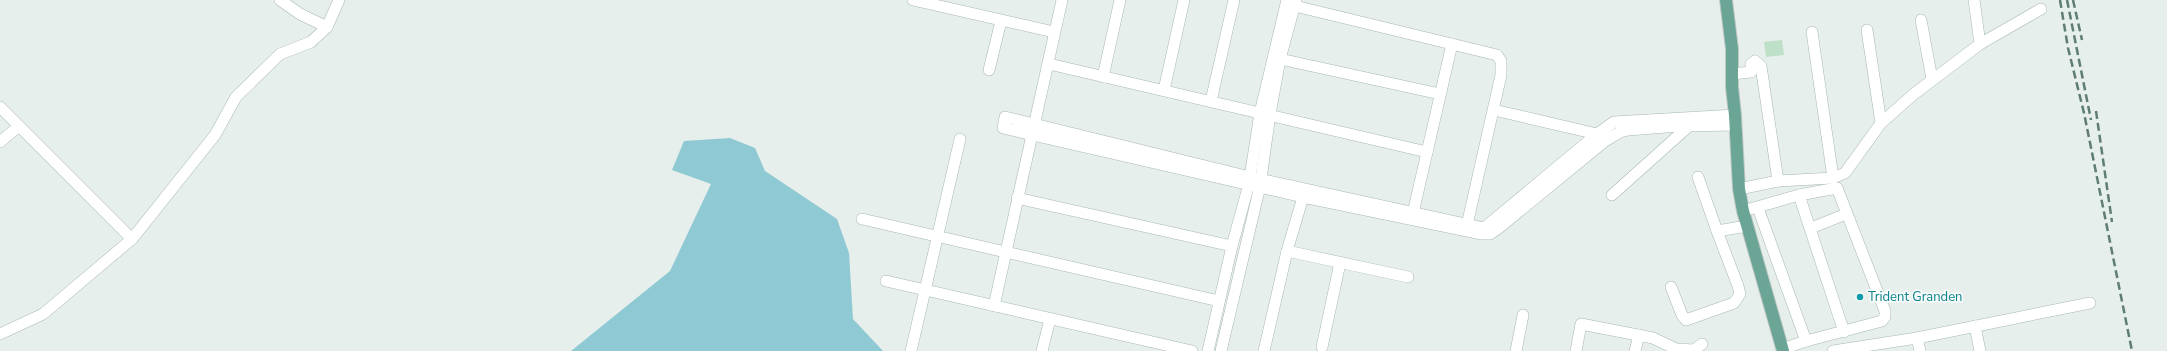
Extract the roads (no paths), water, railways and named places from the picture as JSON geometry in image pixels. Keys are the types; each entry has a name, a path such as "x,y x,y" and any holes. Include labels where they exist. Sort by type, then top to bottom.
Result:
{"main road":[{"path":"1726,0 1732,49 1732,74 1739,188 1747,226 1783,350"}],"street":[{"path":"280,0 300,14 327,27"},
{"path":"0,334 43,314 132,239 215,135 236,97 280,54 311,42 327,27 339,0"},
{"path":"913,0 1054,32"},
{"path":"994,306 1062,0"},
{"path":"1103,77 1120,0"},
{"path":"1164,90 1184,0"},
{"path":"1211,101 1234,0"},
{"path":"1974,0 1980,44"},
{"path":"1265,113 1280,59 1292,2"},
{"path":"1292,2 1496,55 1501,61 1501,75 1494,110 1467,225"},
{"path":"1221,351 1255,182 1265,113 1292,2"},
{"path":"1739,188 1778,180 1833,178 1842,175 1848,171 1881,123 1932,79 1980,44 2041,9"},
{"path":"1921,20 1932,79"},
{"path":"989,70 1001,21"},
{"path":"1867,30 1881,123"},
{"path":"1812,32 1833,178"},
{"path":"1413,213 1452,44"},
{"path":"1280,59 1440,94"},
{"path":"1732,74 1751,72 1750,65 1754,62 1758,62 1761,66 1778,180"},
{"path":"1049,64 1265,113 1427,152"},
{"path":"0,107 132,239"},
{"path":"1494,110 1597,134"},
{"path":"1255,182 1303,197 1482,234 1490,234 1605,141 1620,132 1736,120"},
{"path":"1032,130 1255,182 1484,228 1597,134 1614,122 1736,120"},
{"path":"0,142 18,126"},
{"path":"1612,195 1689,126"},
{"path":"911,351 960,139"},
{"path":"1671,287 1682,315 1686,320 1734,303 1739,298 1740,294 1698,177"},
{"path":"1208,351 1232,246 1255,182"},
{"path":"1743,211 1758,208 1799,195 1837,188 1885,311 1885,317 1882,321 1806,341 1783,350"},
{"path":"1799,195 1844,332"},
{"path":"1264,351 1287,251 1303,197"},
{"path":"1018,198 1232,246"},
{"path":"1758,208 1806,341"},
{"path":"1811,228 1846,214"},
{"path":"862,219 1219,301"},
{"path":"1717,231 1747,226"},
{"path":"1287,251 1408,277"},
{"path":"1322,347 1340,263"},
{"path":"886,281 1192,351"},
{"path":"1833,351 1848,350 1917,338 2090,304"},
{"path":"1516,351 1523,315"},
{"path":"1042,351 1050,319"},
{"path":"1576,351 1581,324 1653,338 1676,349 1694,350 1702,344"},
{"path":"1975,326 1980,351"},
{"path":"1635,351 1638,335"},
{"path":"1917,338 1920,351"}],"water":[{"path":"730,138 755,148 765,171 837,219 849,253 853,319 883,351 571,351 670,271 711,184 672,170 684,141"}],"railway":[{"path":"2060,0 2068,48 2084,113 2132,351"},
{"path":"2067,0 2091,120"},
{"path":"2073,0 2082,40"},
{"path":"2096,111 2112,222"}],"place":[{"name":"Trident Granden","path":"1860,297"}]}
